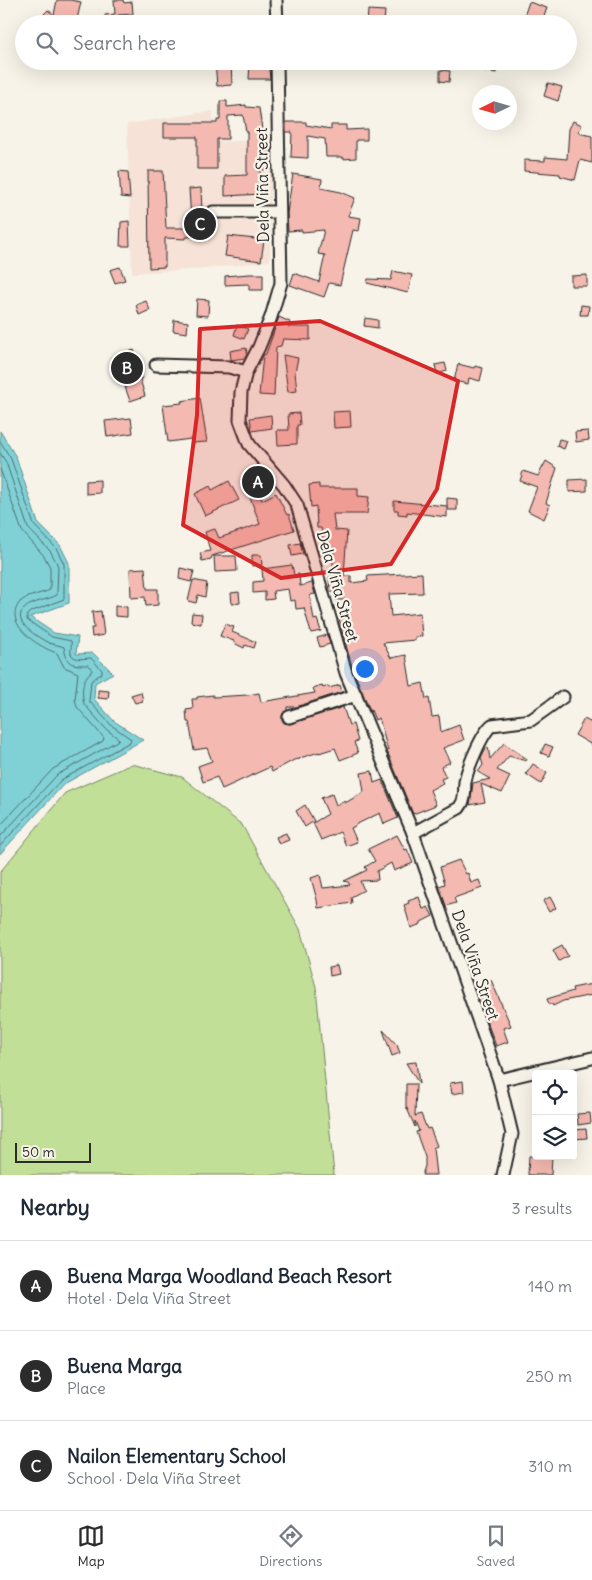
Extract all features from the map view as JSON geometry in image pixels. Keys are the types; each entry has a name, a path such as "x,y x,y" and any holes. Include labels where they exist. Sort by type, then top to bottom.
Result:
{"street":[{"path":"276,0 277,15"},
{"name":"Dela Viña Street","path":"277,70 278,212 281,283 259,347 246,372 241,392 240,420 249,444 284,485 297,505 309,541 341,659 413,834 499,1080 512,1134 503,1175"},
{"path":"213,212 278,212"},
{"path":"156,365 229,366 246,372"},
{"path":"289,717 356,695"},
{"path":"413,834 459,808 464,802 466,780 477,746 487,729 492,725 531,720 563,697"},
{"path":"499,1080 592,1058"}],"highlighted area":[{"path":"320,321 458,381 437,489 391,564 281,578 183,525 197,415 200,329"}],"shaded area":[{"path":"213,111 212,142 271,140 270,261 203,269 132,273 127,124"}],"green space":[{"path":"132,764 182,777 242,825 300,929 316,987 334,1175 0,1175 0,872 65,793"}],"water":[{"path":"0,431 16,457 38,523 60,545 69,563 69,603 30,617 54,633 78,637 76,654 93,653 113,673 95,683 94,699 114,721 143,740 64,784 0,854"}],"building":[{"path":"57,0 81,2 78,15 54,15"},
{"path":"114,0 123,0 124,3 132,2 133,14 105,15 115,14"},
{"path":"529,2 547,8 544,15 524,15"},
{"path":"48,10 54,15 43,15"},
{"path":"368,10 385,11 385,15 368,15"},
{"path":"216,70 231,70 232,85 217,86"},
{"path":"250,70 269,70 270,79 249,79"},
{"path":"440,70 450,71 449,82 440,81"},
{"path":"480,70 496,70 496,73"},
{"path":"548,83 562,87 558,101 544,96"},
{"path":"220,101 227,101 227,107 246,105 246,107 259,108 264,143 268,143 268,152 265,151 265,170 260,169 261,194 225,196 225,176 247,175 247,132 243,115 228,116 228,139 217,139 217,169 197,169 197,137 164,137 164,123 217,123 217,120 220,120"},
{"path":"573,121 582,125 578,133 592,136 592,163 580,160 575,180 560,176 560,174 524,171 524,160 545,161 545,157 567,159 569,129"},
{"path":"286,122 306,122 306,125 331,129 331,125 346,125 346,130 367,129 367,140 356,140 356,158 343,159 343,157 326,157 325,139 308,136 308,158 291,157 292,132 286,132"},
{"path":"119,171 128,172 130,198 121,197"},
{"path":"148,171 163,171 166,228 189,228 189,219 191,219 189,189 201,188 203,236 186,237 186,239 165,238 165,267 149,268"},
{"path":"293,174 322,179 321,188 341,192 355,198 348,216 361,218 359,231 353,230 340,285 329,283 324,297 290,285 294,273 319,282 325,255 318,254 324,230 288,231 287,213"},
{"path":"129,221 130,246 120,246 121,222"},
{"path":"228,236 264,240 261,261 225,256"},
{"path":"120,267 125,280 115,283 110,270"},
{"path":"393,271 412,275 408,293 367,283 368,279 391,280"},
{"path":"263,274 263,290 249,290 249,284 225,285 225,276"},
{"path":"587,275 587,286 571,286 571,276"},
{"path":"197,299 209,300 208,316 196,315"},
{"path":"146,301 150,310 139,315 136,305"},
{"path":"581,305 589,306 588,315 580,315"},
{"path":"279,317 290,322 288,327 310,327 310,340 283,339 281,346 276,347 274,396 259,395 263,355 266,354"},
{"path":"365,318 378,320 378,328 364,326"},
{"path":"174,320 188,322 187,333 173,331"},
{"path":"237,325 248,329 244,339 234,335"},
{"path":"246,348 247,354 245,358 231,360 230,351"},
{"path":"134,350 143,378 140,379 145,396 130,401 124,384 120,385 111,358"},
{"path":"283,355 298,358 295,372 297,391 288,392"},
{"path":"445,363 447,371 437,374 435,365"},
{"path":"458,364 483,368 480,381 469,378 468,384 454,381"},
{"path":"200,398 207,442 192,443 191,439 168,442 163,405 182,403 181,401"},
{"path":"350,411 351,427 334,428 333,412"},
{"path":"299,413 300,425 297,425 297,444 278,445 277,430 289,430 288,414"},
{"path":"271,415 272,428 252,431 250,418"},
{"path":"131,418 133,433 107,437 105,421"},
{"path":"588,431 589,440 576,442 575,432"},
{"path":"559,439 567,441 564,449 557,446"},
{"path":"546,461 557,468 546,503 550,505 544,519 528,511 537,487 520,481 523,471 538,476"},
{"path":"587,479 587,491 569,492 569,480"},
{"path":"100,480 100,493 86,494 86,481"},
{"path":"229,481 239,500 205,516 195,494 210,486 212,490"},
{"path":"319,484 319,488 358,488 358,496 369,497 367,514 333,514 335,530 347,531 344,576 351,576 351,583 368,581 367,576 422,573 423,593 389,594 391,616 420,613 422,636 415,637 415,640 383,643 391,658 406,655 411,686 423,683 426,699 429,698 432,717 439,716 441,732 459,725 464,740 443,748 450,762 441,767 446,777 441,779 443,783 430,790 436,805 413,814 387,751 379,718 375,720 353,670 339,618 346,616 345,600 336,600 335,592 330,592 329,577 332,577 334,548 324,550 321,528 317,528 316,506 311,507 309,485"},
{"path":"258,492 262,500 276,493 287,515 289,514 294,530 212,556 211,559 202,561 200,553 210,551 205,532 215,529 219,538 260,524 249,495"},
{"path":"447,498 457,499 457,510 447,510"},
{"path":"394,501 447,506 447,517 407,512 407,515 398,514 398,510 394,510"},
{"path":"300,543 303,554 292,556 290,545"},
{"path":"252,555 261,555 262,565 252,566"},
{"path":"214,556 236,556 237,571 215,572"},
{"path":"292,565 294,575 299,574 300,586 312,583 315,594 310,595 314,620 317,619 321,631 311,633 304,608 296,609 295,600 290,601 288,589 273,591 274,599 265,600 265,592 253,593 253,582 263,581 262,569"},
{"path":"145,568 147,589 158,589 158,605 146,606 145,597 131,598 130,569"},
{"path":"180,568 194,571 191,582 179,579"},
{"path":"193,580 207,583 205,597 198,595 196,603 188,601"},
{"path":"239,592 240,603 232,604 231,593"},
{"path":"115,606 127,607 127,617 115,616"},
{"path":"101,611 104,635 92,637 91,628 94,628 92,612"},
{"path":"192,613 202,614 201,624 191,622"},
{"path":"225,624 234,627 232,632 256,642 254,648 245,645 244,648 234,643 234,641 220,636"},
{"path":"327,635 330,644 320,647 317,638"},
{"path":"322,685 323,688 328,686 329,688 340,685 342,692 296,707 287,707 287,710 282,715 282,720 284,723 290,724 343,707 349,725 353,724 358,741 354,742 358,753 340,760 335,748 319,752 294,760 272,772 270,767 222,789 217,777 203,782 198,766 212,761 207,748 194,750 186,710 193,709 192,699 213,695 213,697 259,693 261,702 315,693 313,688"},
{"path":"98,690 109,691 108,699 98,698"},
{"path":"141,692 143,701 135,703 131,695"},
{"path":"584,719 592,723 592,745 575,735"},
{"path":"504,743 527,759 526,761 509,756 497,770 510,776 502,793 481,784 485,802 470,805 473,783 490,779 478,772 483,765 481,758 486,748 488,747 490,759"},
{"path":"545,744 553,747 549,756 541,753"},
{"path":"533,764 547,773 541,784 526,774"},
{"path":"372,771 374,783 382,780 398,818 384,824 380,813 355,825 351,828 357,842 346,846 340,832 321,840 313,823 328,814 321,798 332,794 336,805 344,801 345,803 364,792 361,773"},
{"path":"305,805 314,821 305,827 296,811"},
{"path":"286,833 289,840 279,844 276,837"},
{"path":"397,835 405,850 407,849 413,863 394,871 391,863 377,871 378,880 360,881 364,890 351,897 352,903 318,908 311,878 320,875 323,888 350,885 344,881 367,870 365,867 375,861 368,849"},
{"path":"459,860 466,874 468,873 471,883 479,880 482,888 454,898 456,903 446,906 439,886 445,884 440,867"},
{"path":"419,897 423,909 428,907 433,916 411,928 404,905 409,903 408,901"},
{"path":"550,897 556,908 549,912 543,901"},
{"path":"562,945 568,956 559,961 553,950"},
{"path":"337,965 339,974 330,976 329,967"},
{"path":"491,980 511,1026 503,1028 508,1042 496,1046 474,987"},
{"path":"592,984 592,995 563,1001 553,1006 549,1004 547,999 573,991 572,988"},
{"path":"383,1030 397,1045 400,1053 392,1056"},
{"path":"416,1062 419,1084 406,1063"},
{"path":"463,1081 464,1092 452,1094 450,1083"},
{"path":"406,1084 416,1084 415,1116 421,1114 427,1129 430,1128 437,1146 433,1148 436,1175 422,1175 425,1157 416,1132 419,1131 415,1121 415,1127 406,1106"},
{"path":"590,1113 591,1123 578,1125 577,1114"},
{"path":"586,1129 587,1138 577,1139 577,1130"},
{"path":"529,1156 532,1156 532,1160 552,1160 551,1175 528,1175"}],"place":[{"name":"Nailon Elementary School","path":"200,224"},
{"name":"Buena Marga","path":"127,368"},
{"name":"Buena Marga Woodland Beach Resort","path":"258,482"}]}
